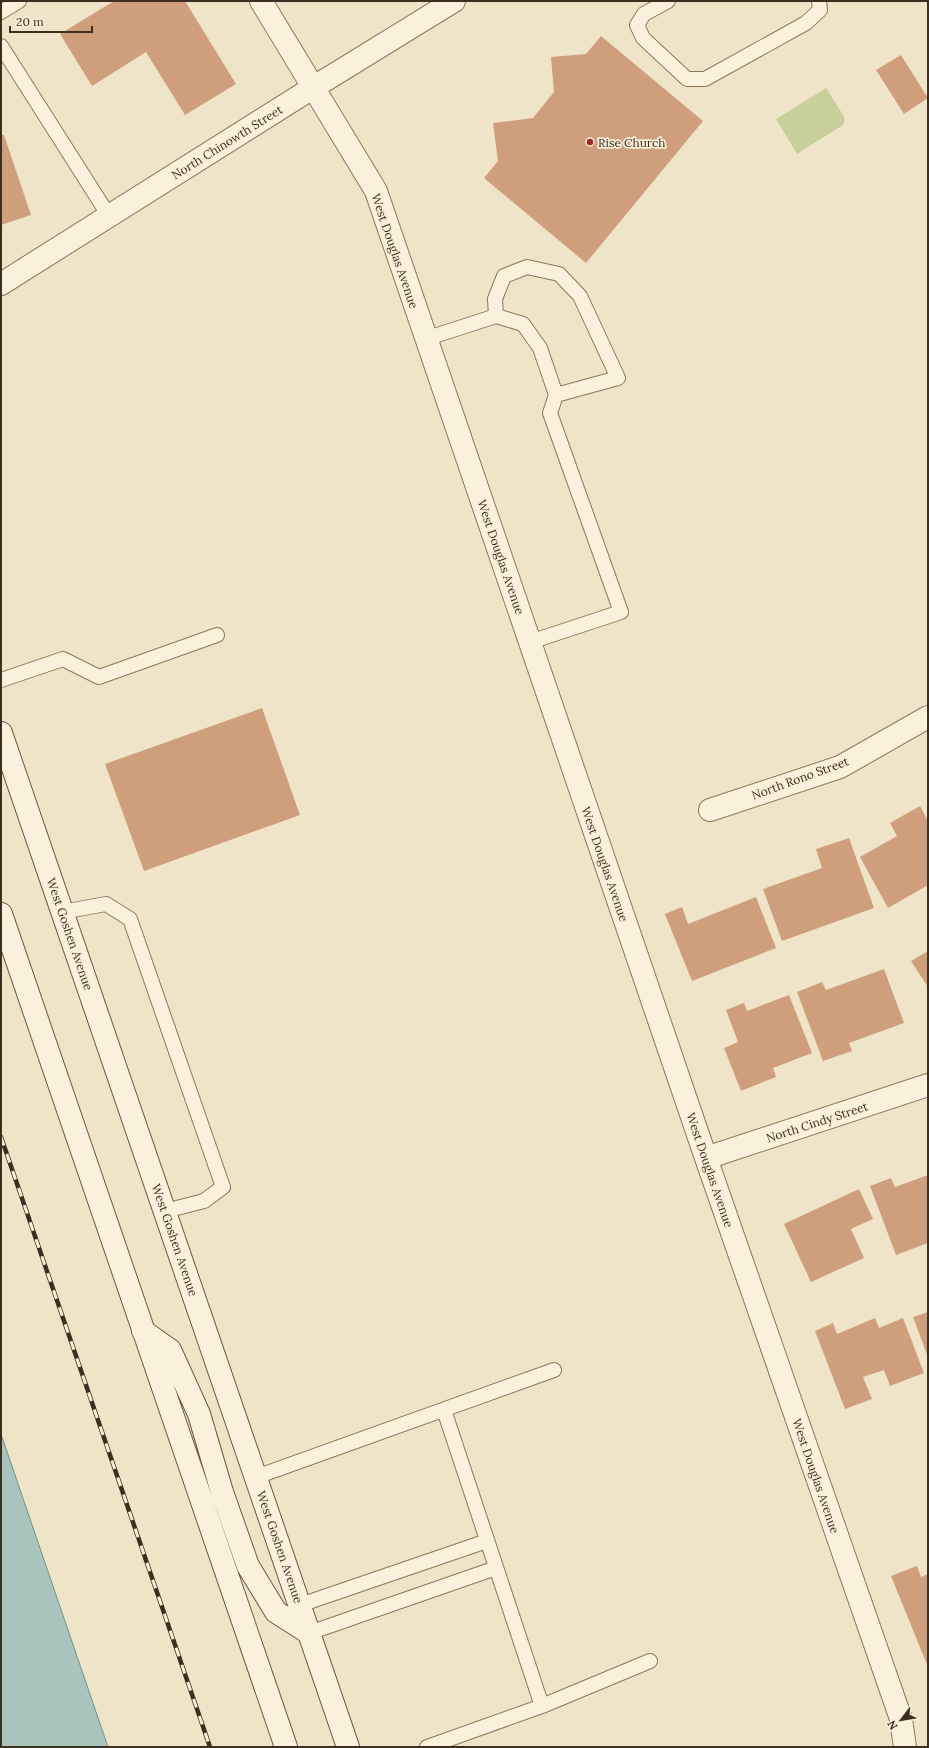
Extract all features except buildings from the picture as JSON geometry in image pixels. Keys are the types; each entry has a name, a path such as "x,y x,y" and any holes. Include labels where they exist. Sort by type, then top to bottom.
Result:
{"street":[{"name":"West Douglas Avenue","path":"261,1 376,191 425,339 900,1719 905,1747"},
{"name":"North Chinowth Street","path":"1,284 314,87 454,1"},
{"name":"North Rono Street","path":"710,810 840,767 928,717"},
{"name":"West Goshen Avenue","path":"1,733 348,1747"},
{"path":"1,914 286,1747"},
{"name":"North Cindy Street","path":"706,1158 928,1085"},
{"path":"143,1331 170,1350 196,1407 222,1492 248,1566 276,1612 309,1633"}],"lane":[{"path":"1,12 19,1"},
{"path":"668,1 644,14 637,25 644,38 687,79 705,79 806,23 820,10 819,1"},
{"path":"1,46 109,216"},
{"path":"496,316 495,299 504,276 528,266 560,274 580,296 618,378 556,395"},
{"path":"425,339 496,316 523,324 540,348 556,395 550,413 621,612 530,642"},
{"path":"1,680 63,660 99,677 217,635"},
{"path":"62,912 106,904 130,920 223,1186 204,1201 165,1211"},
{"path":"256,1477 554,1370"},
{"path":"444,1410 542,1706"},
{"path":"300,1605 487,1541"},
{"path":"309,1633 496,1568"},
{"path":"427,1747 542,1706 650,1661"}],"green space":[{"path":"826,88 845,118 843,125 797,154 776,119"}],"water":[{"path":"1,1434 108,1747 1,1747"}],"railway":[{"path":"1,1137 210,1747"}],"place":[{"name":"Rise Church","path":"590,142"}]}
